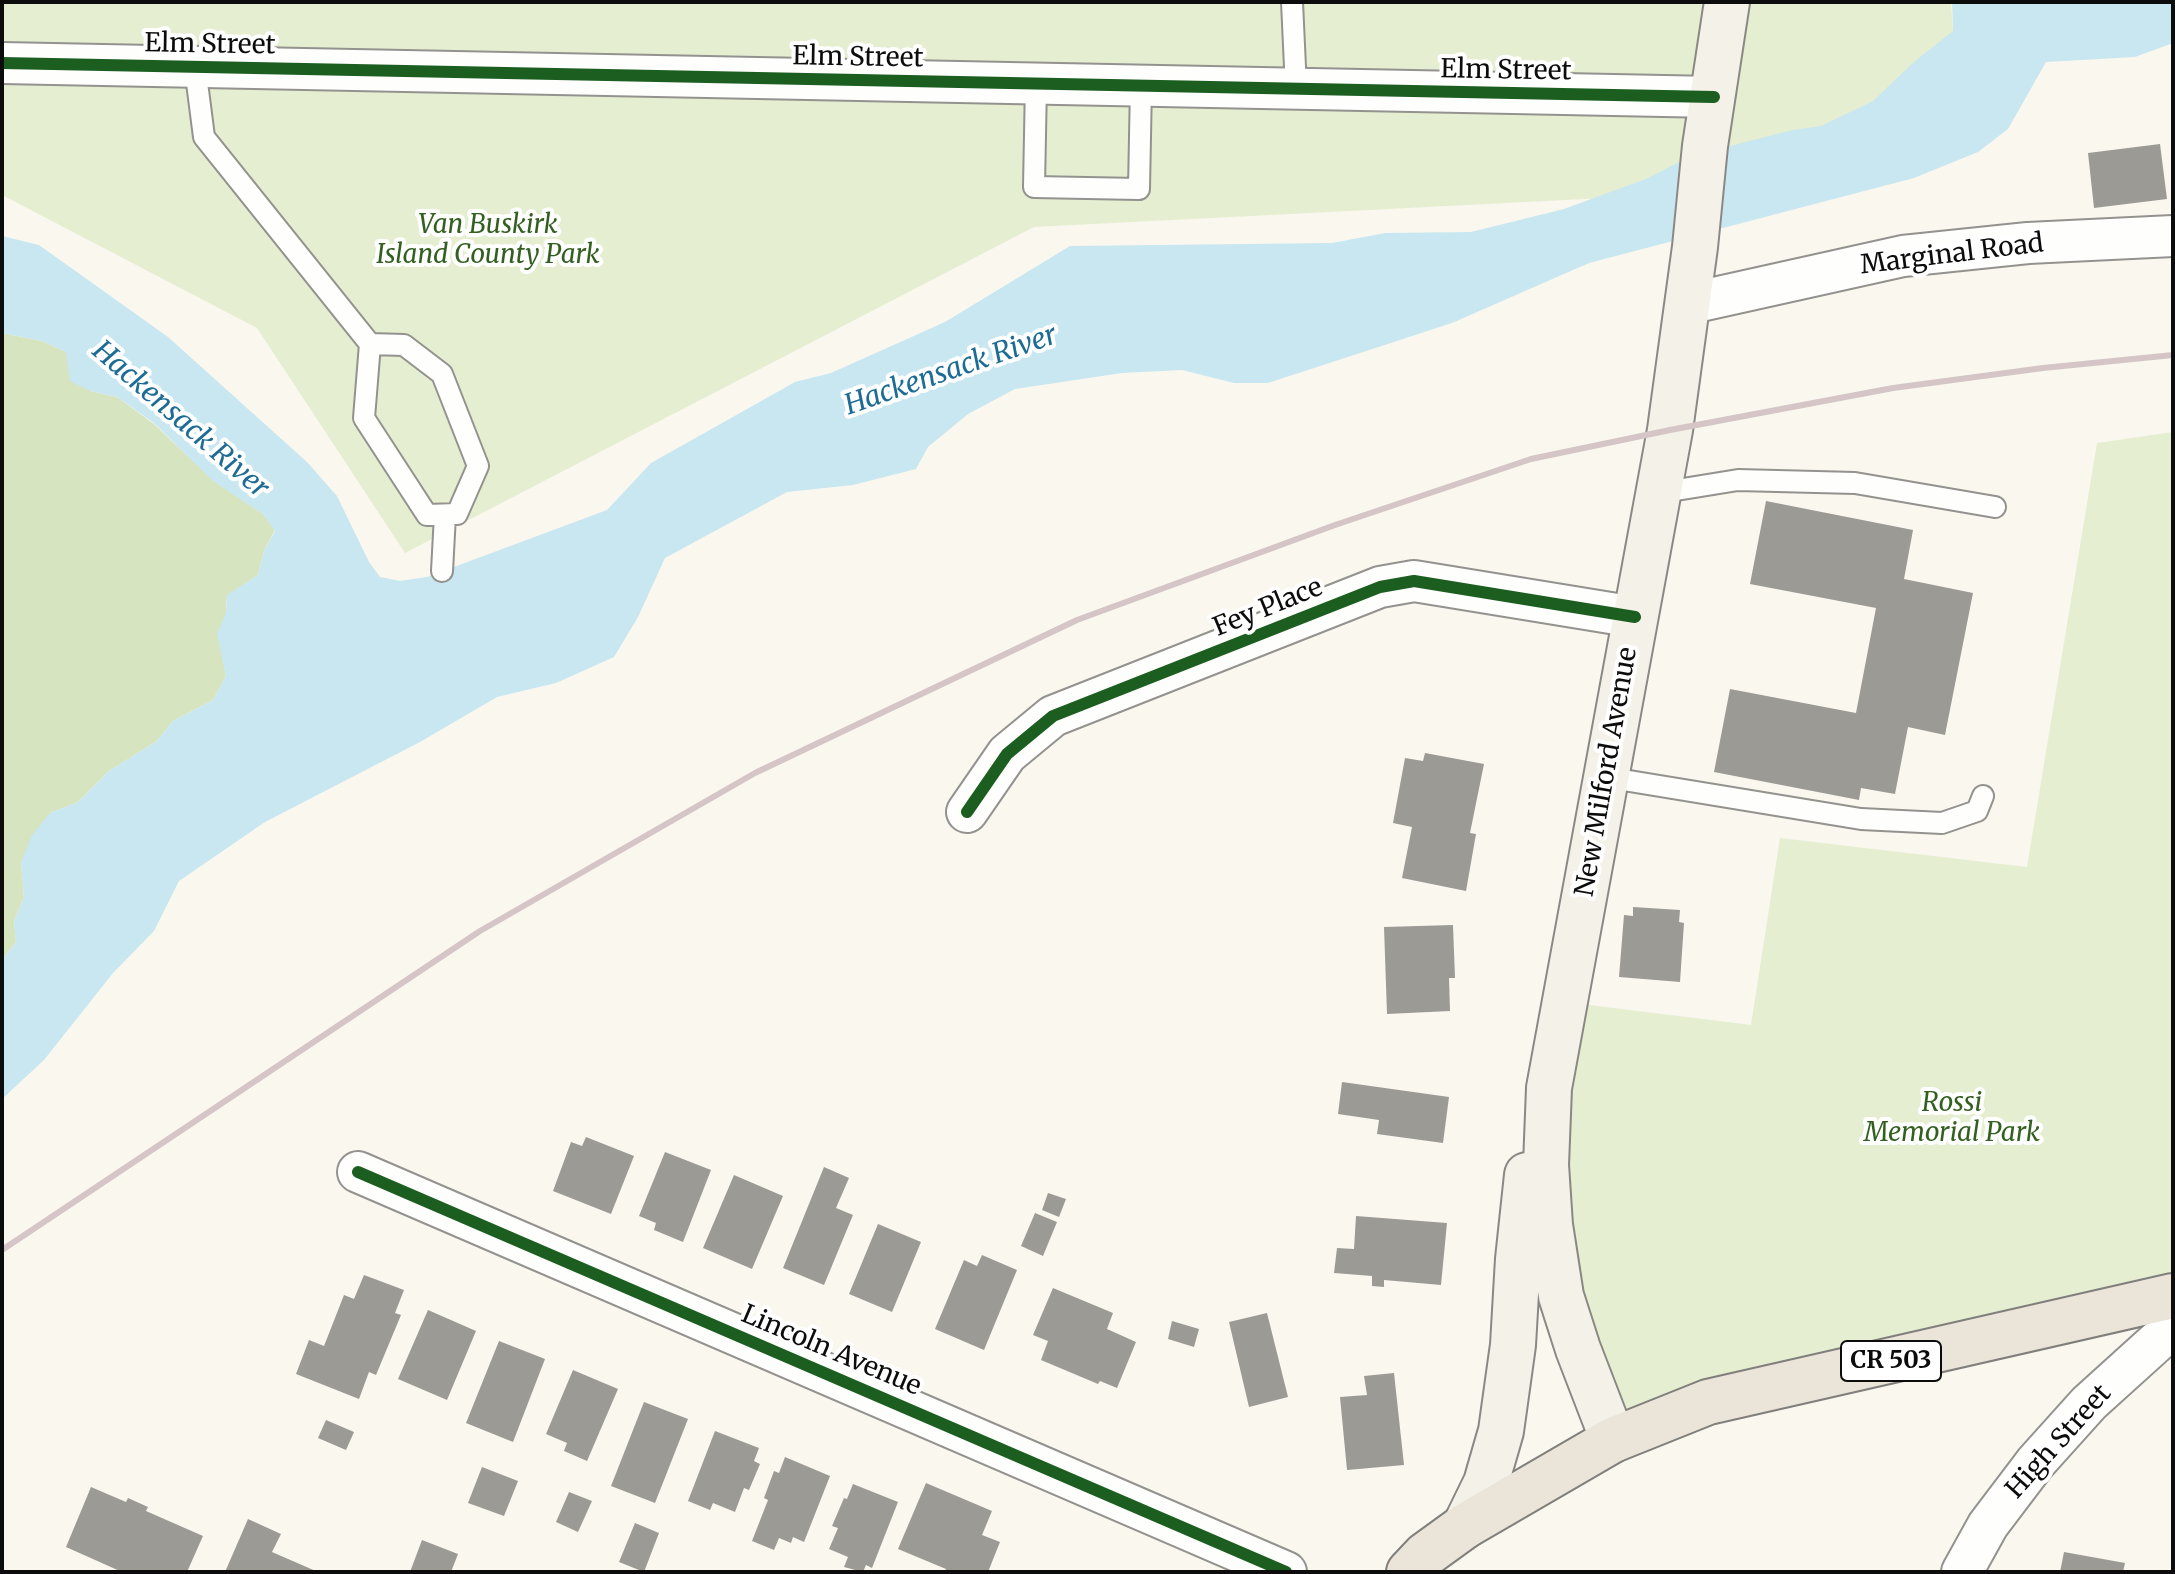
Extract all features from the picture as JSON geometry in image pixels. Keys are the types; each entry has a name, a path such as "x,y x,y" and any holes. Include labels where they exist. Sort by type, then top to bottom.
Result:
{"main road":[{"name":"New Milford Avenue","path":"1613,1440 1561,1296 1550,1225 1546,1165 1549,1088 1670,430 1727,2"},
{"path":"1465,1526 1486,1483 1501,1431 1513,1345 1518,1259 1532,1130 1549,1088"},
{"name":"CR 503","path":"1409,1572 1425,1555 1465,1526 1613,1440 1708,1402 2173,1296"}],"street":[{"name":"Elm Street","path":"2,63 1714,97"},
{"name":"Marginal Road","path":"1687,304 1903,256 2028,243 2173,236"},
{"name":"Fey Place","path":"967,812 1007,754 1053,716 1380,587 1414,581 1635,617"},
{"name":"Lincoln Avenue","path":"358,1172 1286,1572"},
{"name":"High Street","path":"1962,1572 1988,1525 2035,1463 2089,1403 2173,1327"}],"lane":[{"path":"1292,2 1296,89"},
{"path":"195,67 204,137 370,344 364,418 427,515 457,514 478,466 442,374 404,345 370,344"},
{"path":"1036,83 1034,187 1124,189 1139,189 1141,85"},
{"path":"1658,493 1738,480 1855,483 1995,507"},
{"path":"442,571 445,515"},
{"path":"1605,777 1861,819 1942,823 1977,811 1983,796"}],"green space":[{"name":"Van Buskirk Island County Park","path":"2,2 1951,2 1953,31 1878,120 1605,198 1034,227 405,553 257,328 2,195"},
{"path":"2,333 42,341 66,352 90,391 117,397 154,424 214,481 263,514 275,530 264,551 258,575 227,596 226,613 218,634 226,676 213,700 173,721 157,741 109,771 78,802 50,813 21,862 24,897 14,921 16,942 2,960"},
{"name":"Rossi Memorial Park","path":"2173,432 2173,1296 1613,1440 1561,1296 1565,1002 1751,1025 1780,838 2027,867 2097,443"}],"water":[{"name":"Hackensack River","path":"1952,2 2173,2 2173,43 2135,57 2046,62 2008,129 1978,152 1914,178 1589,263 1452,323 1268,383 1234,383 1182,370 1122,373 1015,389 968,414 928,447 916,469 853,485 787,492 665,558 638,617 614,657 556,683 497,697 420,742 265,822 179,881 154,931 113,973 44,1060 2,1099 2,960 16,942 14,921 24,897 21,862 32,835 50,813 78,802 109,771 157,741 173,721 213,700 226,676 217,634 226,613 227,595 258,575 264,551 275,531 263,514 213,481 154,423 117,397 90,391 70,381 66,352 42,341 2,333 2,236 39,245 168,337 307,462 337,496 369,562 380,577 400,581 427,577 607,510 651,463 795,382 831,373 945,322 1070,246 1332,243 1385,233 1471,232 1564,209 1646,179 1691,156 1821,126 1873,101 1953,31"}],"building":[{"path":"2160,144 2167,199 2094,208 2088,153"},
{"path":"1766,501 1913,530 1904,579 1973,593 1945,735 1908,727 1895,794 1861,788 1859,800 1714,772 1730,689 1856,713 1876,608 1750,584"},
{"path":"1425,753 1484,764 1470,833 1476,834 1466,891 1402,878 1412,827 1393,823 1405,758 1423,761"},
{"path":"1633,907 1680,910 1679,922 1684,923 1680,982 1619,977 1624,915 1633,916"},
{"path":"1453,925 1455,978 1449,978 1450,1011 1387,1014 1384,927"},
{"path":"1342,1082 1449,1097 1443,1143 1377,1134 1379,1120 1338,1114"},
{"path":"586,1137 634,1156 611,1214 553,1191 571,1142 582,1146"},
{"path":"665,1152 711,1170 683,1242 654,1230 656,1223 639,1216"},
{"path":"824,1167 849,1178 836,1208 853,1215 824,1285 783,1268"},
{"path":"734,1175 783,1196 752,1269 703,1248"},
{"path":"1048,1193 1066,1199 1059,1217 1042,1210"},
{"path":"1035,1213 1057,1222 1043,1256 1021,1246"},
{"path":"1356,1216 1447,1223 1441,1285 1384,1280 1384,1287 1372,1286 1372,1276 1334,1273 1337,1248 1354,1249"},
{"path":"878,1224 921,1242 892,1312 849,1294"},
{"path":"982,1255 1017,1270 984,1350 935,1329 964,1260 977,1266"},
{"path":"364,1275 404,1290 395,1313 401,1315 376,1375 369,1372 359,1399 296,1374 309,1340 324,1346 344,1295 354,1299"},
{"path":"1053,1288 1113,1313 1107,1329 1136,1342 1117,1388 1100,1381 1098,1384 1041,1360 1048,1341 1033,1335"},
{"path":"428,1310 476,1331 447,1400 398,1379"},
{"path":"1267,1313 1288,1397 1249,1407 1229,1322"},
{"path":"1172,1321 1199,1329 1194,1347 1168,1339"},
{"path":"499,1341 545,1359 513,1442 466,1423"},
{"path":"573,1370 618,1389 587,1461 564,1451 567,1443 546,1434"},
{"path":"1394,1373 1404,1465 1347,1470 1340,1397 1367,1395 1364,1376"},
{"path":"644,1402 688,1419 655,1503 611,1486"},
{"path":"326,1420 354,1432 346,1450 318,1438"},
{"path":"715,1431 759,1448 754,1461 760,1464 749,1490 744,1488 735,1512 713,1503 710,1510 688,1501"},
{"path":"785,1457 830,1476 804,1542 793,1537 791,1543 779,1538 774,1550 752,1541 768,1500 764,1498 774,1471 779,1473"},
{"path":"482,1467 518,1481 504,1516 468,1503"},
{"path":"926,1483 992,1511 982,1535 1000,1542 988,1572 944,1572 946,1569 898,1549"},
{"path":"853,1484 898,1502 872,1568 866,1565 863,1572 844,1567 848,1557 829,1549 838,1528 832,1526"},
{"path":"91,1487 126,1502 128,1498 148,1507 146,1511 203,1536 187,1572 122,1572 66,1547"},
{"path":"569,1492 592,1501 578,1532 556,1522"},
{"path":"248,1519 281,1534 272,1552 318,1572 225,1572"},
{"path":"635,1523 659,1533 644,1572 619,1562"},
{"path":"422,1540 458,1554 451,1572 410,1572"},
{"path":"2064,1552 2125,1563 2123,1572 2060,1572"}],"railway":[{"path":"2,1250 480,931 755,773 1077,620 1335,525 1531,459 1893,388 2173,355"}],"cycle path":[{"path":"2,63 1714,97"},
{"path":"967,812 1007,754 1053,716 1380,587 1414,581 1635,617"},
{"path":"358,1172 1286,1572"}]}
